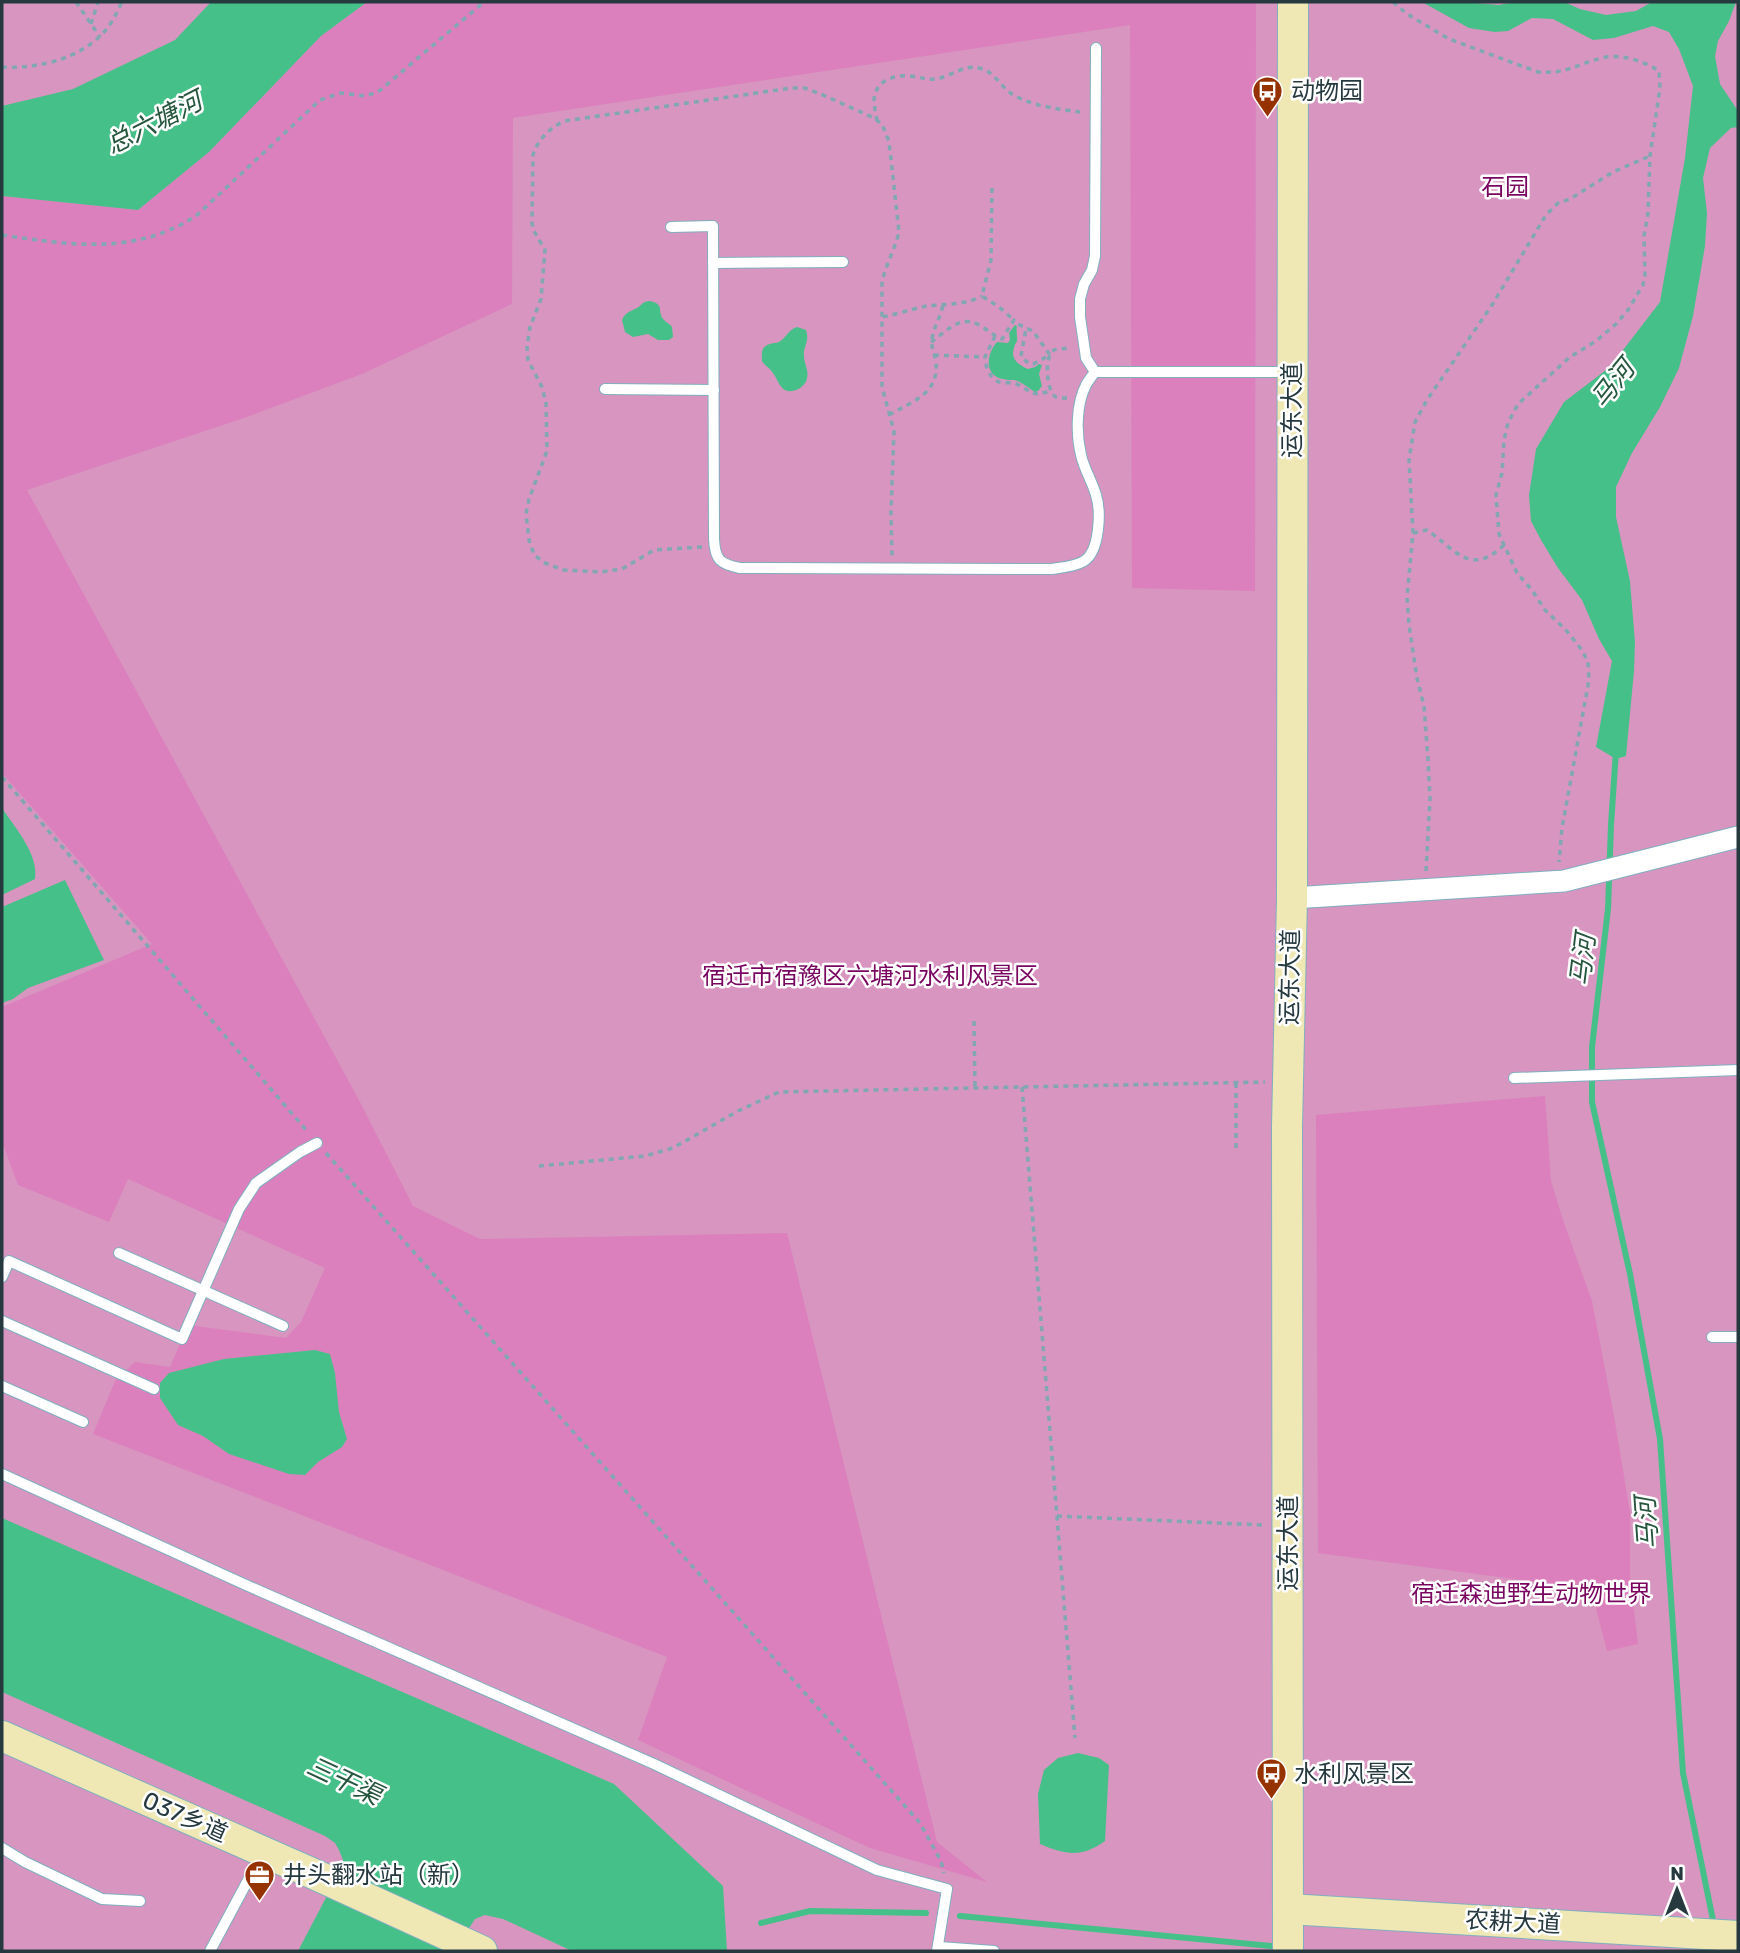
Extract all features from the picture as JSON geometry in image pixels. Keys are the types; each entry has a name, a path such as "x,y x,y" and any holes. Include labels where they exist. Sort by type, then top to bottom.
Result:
{"main road":[{"name":"运东大道","path":"1288,1951 1288,1082 1292,898 1293,2"},
{"name":"037乡道","path":"2,1736 482,1951"},
{"name":"农耕大道","path":"1288,1909 1738,1936"}],"street":[{"path":"1292,898 1425,890 1558,873 1658,859 1738,837"}],"lane":[{"path":"1095,372 1086,358 1080,299 1095,256 1096,48"},
{"path":"671,227 713,226 714,546 716,556 725,565 740,568 1052,569 1084,561 1090,555 1094,543 1099,512 1096,494 1080,453 1079,414 1086,385 1095,372"},
{"path":"713,263 843,262"},
{"path":"1095,372 1293,372"},
{"path":"605,389 713,390"},
{"path":"1514,1078 1738,1070"},
{"path":"2,1277 9,1261 182,1339 239,1209 256,1183 317,1143"},
{"path":"119,1253 283,1326"},
{"path":"2,1321 154,1389"},
{"path":"1712,1337 1738,1337"},
{"path":"2,1386 83,1422"},
{"path":"2,1474 246,1585 654,1764 877,1870 947,1889 938,1949 994,1951"},
{"path":"2,1848 102,1899 140,1901"},
{"path":"210,1951 264,1852"}],"path":[{"path":"76,2 100,37"},
{"path":"91,24 98,2"},
{"path":"2,67 21,68 61,59 85,47 100,37 111,23 121,2"},
{"path":"2,235 65,244 101,245 127,243 161,235 177,228 196,216 320,100 341,93 365,96 378,92 484,2"},
{"path":"1393,2 1407,14 1449,38 1538,72 1563,71 1603,57 1617,56 1649,65 1659,71 1660,88 1650,156 1648,214 1644,236 1643,285 1616,324 1596,341 1570,357 1518,404 1508,423 1502,473 1496,495 1499,534 1517,573 1545,610 1582,650 1588,662 1590,680 1562,828 1558,873"},
{"path":"877,121 874,98 879,85 890,78 911,76 937,79 976,66 996,77 1001,86 1024,101 1096,114"},
{"path":"1425,890 1430,799 1428,760 1424,706 1417,678 1407,597 1413,533 1409,460 1415,422 1492,305 1546,215 1559,203 1613,172 1650,156"},
{"path":"982,296 991,260 992,188"},
{"path":"883,317 982,296 1023,328 1033,331 1050,355 1048,382 1056,397 1082,398"},
{"path":"889,415 929,391 934,383 936,362 932,342 943,304"},
{"path":"932,342 953,326 967,321 976,323 1002,339 1014,320"},
{"path":"1026,328 1021,351 1028,363 1033,364 1054,350 1084,347"},
{"path":"995,336 985,357 988,371 998,382 1013,383 1035,394 1051,391"},
{"path":"934,355 985,357"},
{"path":"1413,533 1427,530 1459,557 1470,559 1484,558 1496,553 1504,545"},
{"path":"2,777 317,1143 920,1823 941,1861 947,1889"},
{"path":"974,1021 975,1088"},
{"path":"539,1166 645,1156 673,1147 779,1091 1288,1082"},
{"path":"1236,1083 1236,1148"},
{"path":"1022,1087 1075,1738"},
{"path":"1058,1516 1288,1526"}],"green space":[{"name":"宿迁市宿豫区六塘河水利风景区","path":"2,2 1738,2 1738,1951 2,1951"}],"shaded area":[{"path":"367,2 1256,2 1255,591 1132,588 1130,25 513,118 512,304 362,374 241,419 27,490 360,1102 413,1206 480,1239 787,1233 937,1842 987,1882 870,1848 638,1740 667,1657 93,1434 115,1381 135,1362 170,1367 188,1325 286,1338 301,1322 325,1268 128,1179 109,1222 18,1185 2,1142 2,1007 152,944 2,773 2,196 138,210 209,152 321,36"},
{"path":"1545,1096 1551,1181 1592,1301 1630,1512 1630,1576 1638,1644 1607,1651 1591,1589 1318,1553 1316,1115"}],"water":[{"name":"总六塘河","path":"211,2 367,2 321,36 209,152 138,210 2,196 2,106 73,89 175,40"},
{"path":"1422,2 1499,5 1514,2 1564,2 1606,15 1636,11 1652,2 1736,2 1718,41 1715,56 1720,84 1738,111 1738,127 1731,128 1710,148 1703,178 1707,213 1705,246 1693,316 1679,368 1616,487 1616,517 1630,581 1635,643 1626,756 1616,759 1596,747 1612,661 1582,600 1558,568 1531,521 1529,495 1536,449 1564,402 1610,367 1660,302 1685,158 1693,86 1679,49 1669,32 1653,26 1614,38 1593,40 1553,19 1532,18 1508,31 1495,32 1469,28"},
{"path":"649,301 659,306 662,317 672,327 673,337 669,340 658,340 648,334 633,337 625,332 622,320 625,315"},
{"path":"1015,325 1017,339 1014,358 1028,369 1042,365 1039,374 1042,386 1035,392 1017,381 997,377 990,368 989,357 994,347 997,342 1008,343 1009,333"},
{"path":"797,327 806,330 807,334 804,359 807,378 800,388 787,391 762,361 762,352 766,346 779,342"},
{"path":"2,808 30,851 35,879 2,895"},
{"path":"65,880 104,960 28,988 2,1003 2,907"},
{"path":"315,1350 330,1354 339,1412 347,1439 342,1447 318,1462 305,1475 289,1474 229,1454 203,1436 178,1425 160,1398 160,1383 169,1373 224,1359"},
{"name":"三干渠","path":"2,1518 614,1784 723,1886 727,1951 572,1951 503,1919 485,1915 475,1919 454,1951 298,1951 341,1869 343,1860 335,1843 325,1836 2,1692"},
{"path":"1078,1753 1099,1758 1109,1765 1105,1841 1088,1850 1073,1853 1040,1844 1038,1794 1044,1770 1058,1758"}],"waterway":[{"name":"马河","path":"1616,751 1608,909 1592,1047 1592,1102 1630,1274 1660,1439 1683,1773 1714,1925"},
{"path":"761,1923 810,1911 926,1913"},
{"path":"960,1916 1271,1946"}],"place":[{"name":"动物园","path":"1268,118"},
{"name":"水利风景区","path":"1271,1801"},
{"name":"井头翻水站（新）","path":"260,1902"}],"park label":[{"name":"石园","path":"1505,187"},
{"name":"宿迁森迪野生动物世界","path":"1531,1594"}]}
